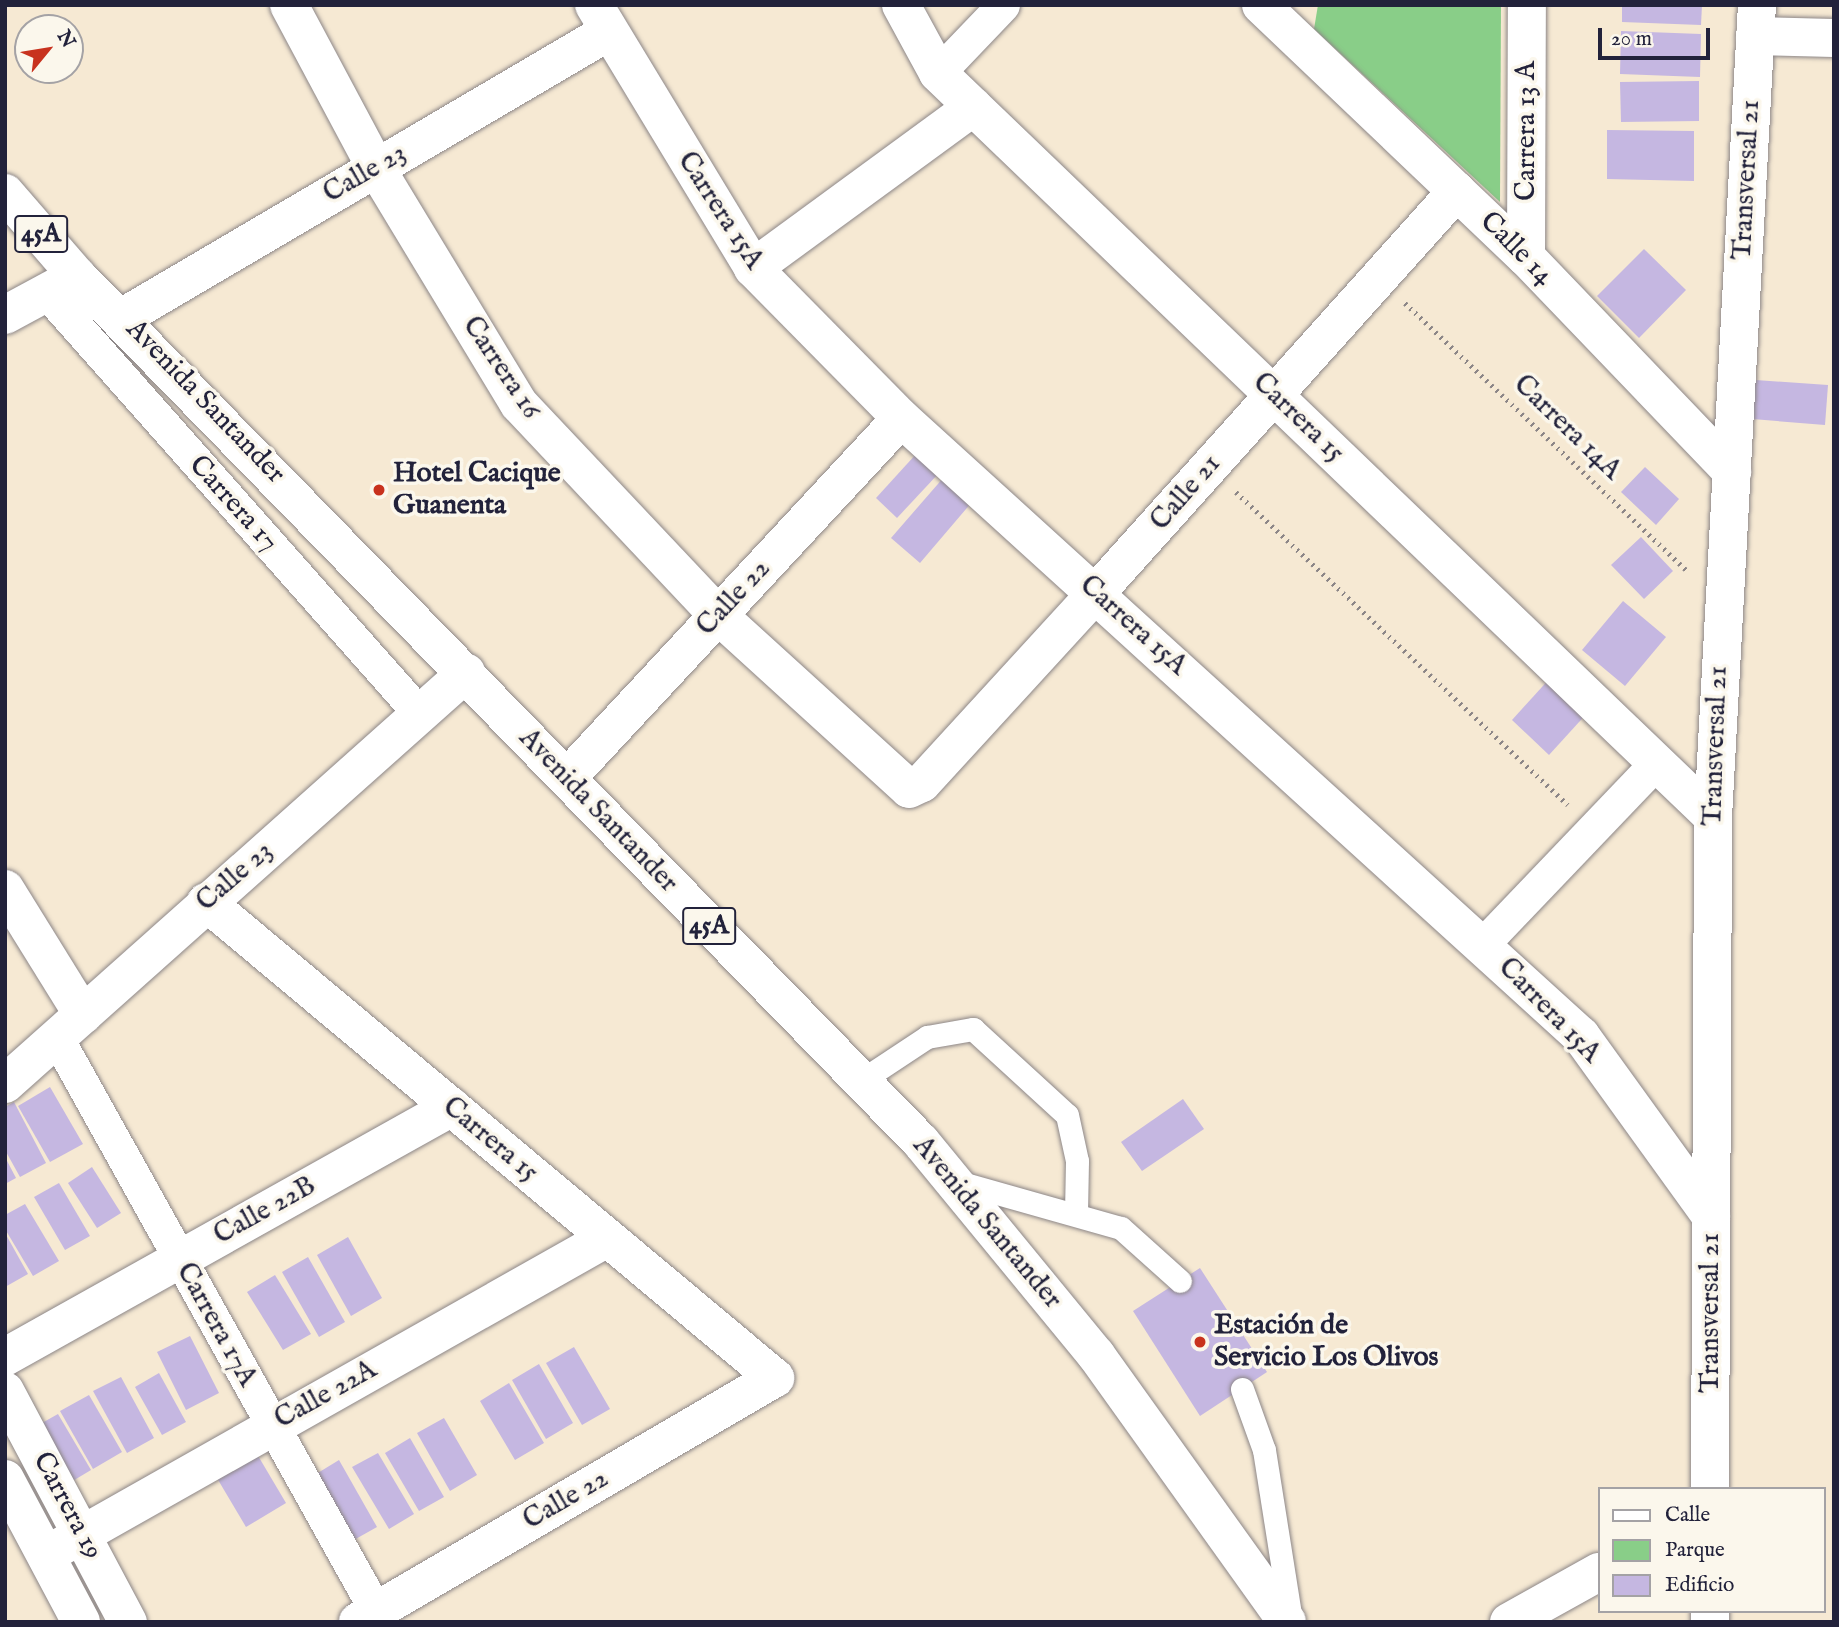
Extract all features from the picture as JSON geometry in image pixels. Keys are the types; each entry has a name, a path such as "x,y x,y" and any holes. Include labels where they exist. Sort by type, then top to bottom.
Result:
{"main road":[{"name":"Carrera 16","path":"289,5 376,167 519,404 718,615 909,789"},
{"name":"Carrera 15","path":"901,5 938,73 1713,817"},
{"name":"Calle 14","path":"1261,5 1294,20 1732,472"},
{"name":"Carrera 13 A","path":"1526,257 1527,5"},
{"name":"Calle 23","path":"124,317 376,167 601,19"},
{"name":"Carrera 15A","path":"601,19 753,268 901,418 1581,1036 1711,1216"},
{"path":"1756,20 1834,38"},
{"name":"Transversal 21","path":"1710,1487 1713,817 1756,20"},
{"path":"753,268 973,107"},
{"name":"Calle 21","path":"909,789 922,783 1210,467 1270,392 1382,281 1457,191"},
{"name":"Avenida Santander","path":"5,193 62,285 124,317 953,1181 1096,1355 1289,1622"},
{"path":"5,315 62,285"},
{"name":"Calle 22","path":"567,778 901,418"},
{"name":"Calle 23","path":"5,1084 466,673"},
{"name":"Carrera 17A","path":"5,889 70,1027"},
{"name":"Carrera 15","path":"206,902 775,1378"},
{"name":"Calle 22B","path":"5,1357 452,1107"},
{"name":"Calle 22A","path":"46,1555 607,1238"},
{"name":"Calle 22","path":"367,1617 775,1378"},
{"name":"Carrera 19","path":"5,1391 128,1622"},
{"name":"Carrera 19","path":"5,1479 81,1622"},
{"path":"1508,1622 1598,1573"}],"street":[{"path":"938,73 1003,5"},
{"name":"Carrera 17","path":"62,285 420,714"},
{"path":"1482,945 1657,762"},
{"name":"Carrera 17A","path":"70,1027 180,1259 272,1425 367,1617"}],"lane":[{"path":"859,1082 927,1037 973,1029 1067,1115 1077,1161 1076,1212"},
{"path":"953,1181 1076,1212 1121,1228 1180,1281"},
{"path":"1242,1389 1264,1450 1289,1622"}],"path":[{"name":"Carrera 14A","path":"1382,281 1723,605"},
{"path":"1210,467 1592,827"}],"green space":[{"path":"1318,5 1501,5 1500,202 1314,29"}],"building":[{"path":"1622,5 1702,5 1701,25 1622,22"},
{"path":"1621,31 1701,34 1700,77 1620,74"},
{"path":"1699,81 1699,121 1621,122 1620,82"},
{"path":"1607,130 1694,131 1694,181 1607,179"},
{"path":"1644,249 1686,290 1639,338 1597,296"},
{"path":"1742,379 1828,385 1825,425 1740,418"},
{"path":"917,453 939,473 897,518 876,498"},
{"path":"1645,467 1679,499 1656,525 1621,492"},
{"path":"944,477 972,502 920,563 891,538"},
{"path":"1641,537 1673,571 1644,599 1611,565"},
{"path":"1623,601 1666,637 1625,686 1582,650"},
{"path":"1552,676 1590,710 1549,755 1512,720"},
{"path":"50,1087 83,1144 50,1162 18,1106"},
{"path":"1183,1099 1204,1129 1142,1171 1121,1142"},
{"path":"14,1102 46,1163 20,1177 5,1150 5,1107"},
{"path":"5,1157 16,1178 5,1184"},
{"path":"92,1167 121,1213 97,1228 68,1183"},
{"path":"59,1183 90,1236 65,1250 34,1197"},
{"path":"25,1204 59,1261 33,1276 5,1229 5,1215"},
{"path":"5,1233 28,1274 5,1287"},
{"path":"348,1237 382,1298 351,1316 317,1255"},
{"path":"308,1257 345,1322 319,1337 282,1272"},
{"name":"Estación de Servicio Los Olivos","path":"1200,1268 1267,1372 1200,1416 1133,1311"},
{"path":"275,1275 311,1334 283,1350 247,1292"},
{"path":"190,1336 219,1393 186,1410 157,1352"},
{"path":"574,1347 610,1409 582,1425 546,1363"},
{"path":"539,1364 573,1423 546,1439 512,1380"},
{"path":"159,1373 186,1422 162,1435 135,1387"},
{"path":"121,1377 154,1438 127,1453 93,1391"},
{"path":"509,1383 544,1443 515,1460 480,1401"},
{"path":"89,1395 122,1452 93,1469 60,1411"},
{"path":"58,1414 91,1470 66,1485 33,1428"},
{"path":"444,1418 477,1475 450,1491 417,1433"},
{"path":"410,1438 444,1497 419,1511 385,1453"},
{"path":"251,1444 286,1503 246,1527 211,1468"},
{"path":"378,1453 414,1514 389,1529 352,1467"},
{"path":"339,1460 377,1527 345,1545 308,1479"}],"place":[{"name":"Hotel Cacique Guanenta","path":"379,490"},
{"name":"Estación de Servicio Los Olivos","path":"1200,1342"}]}
